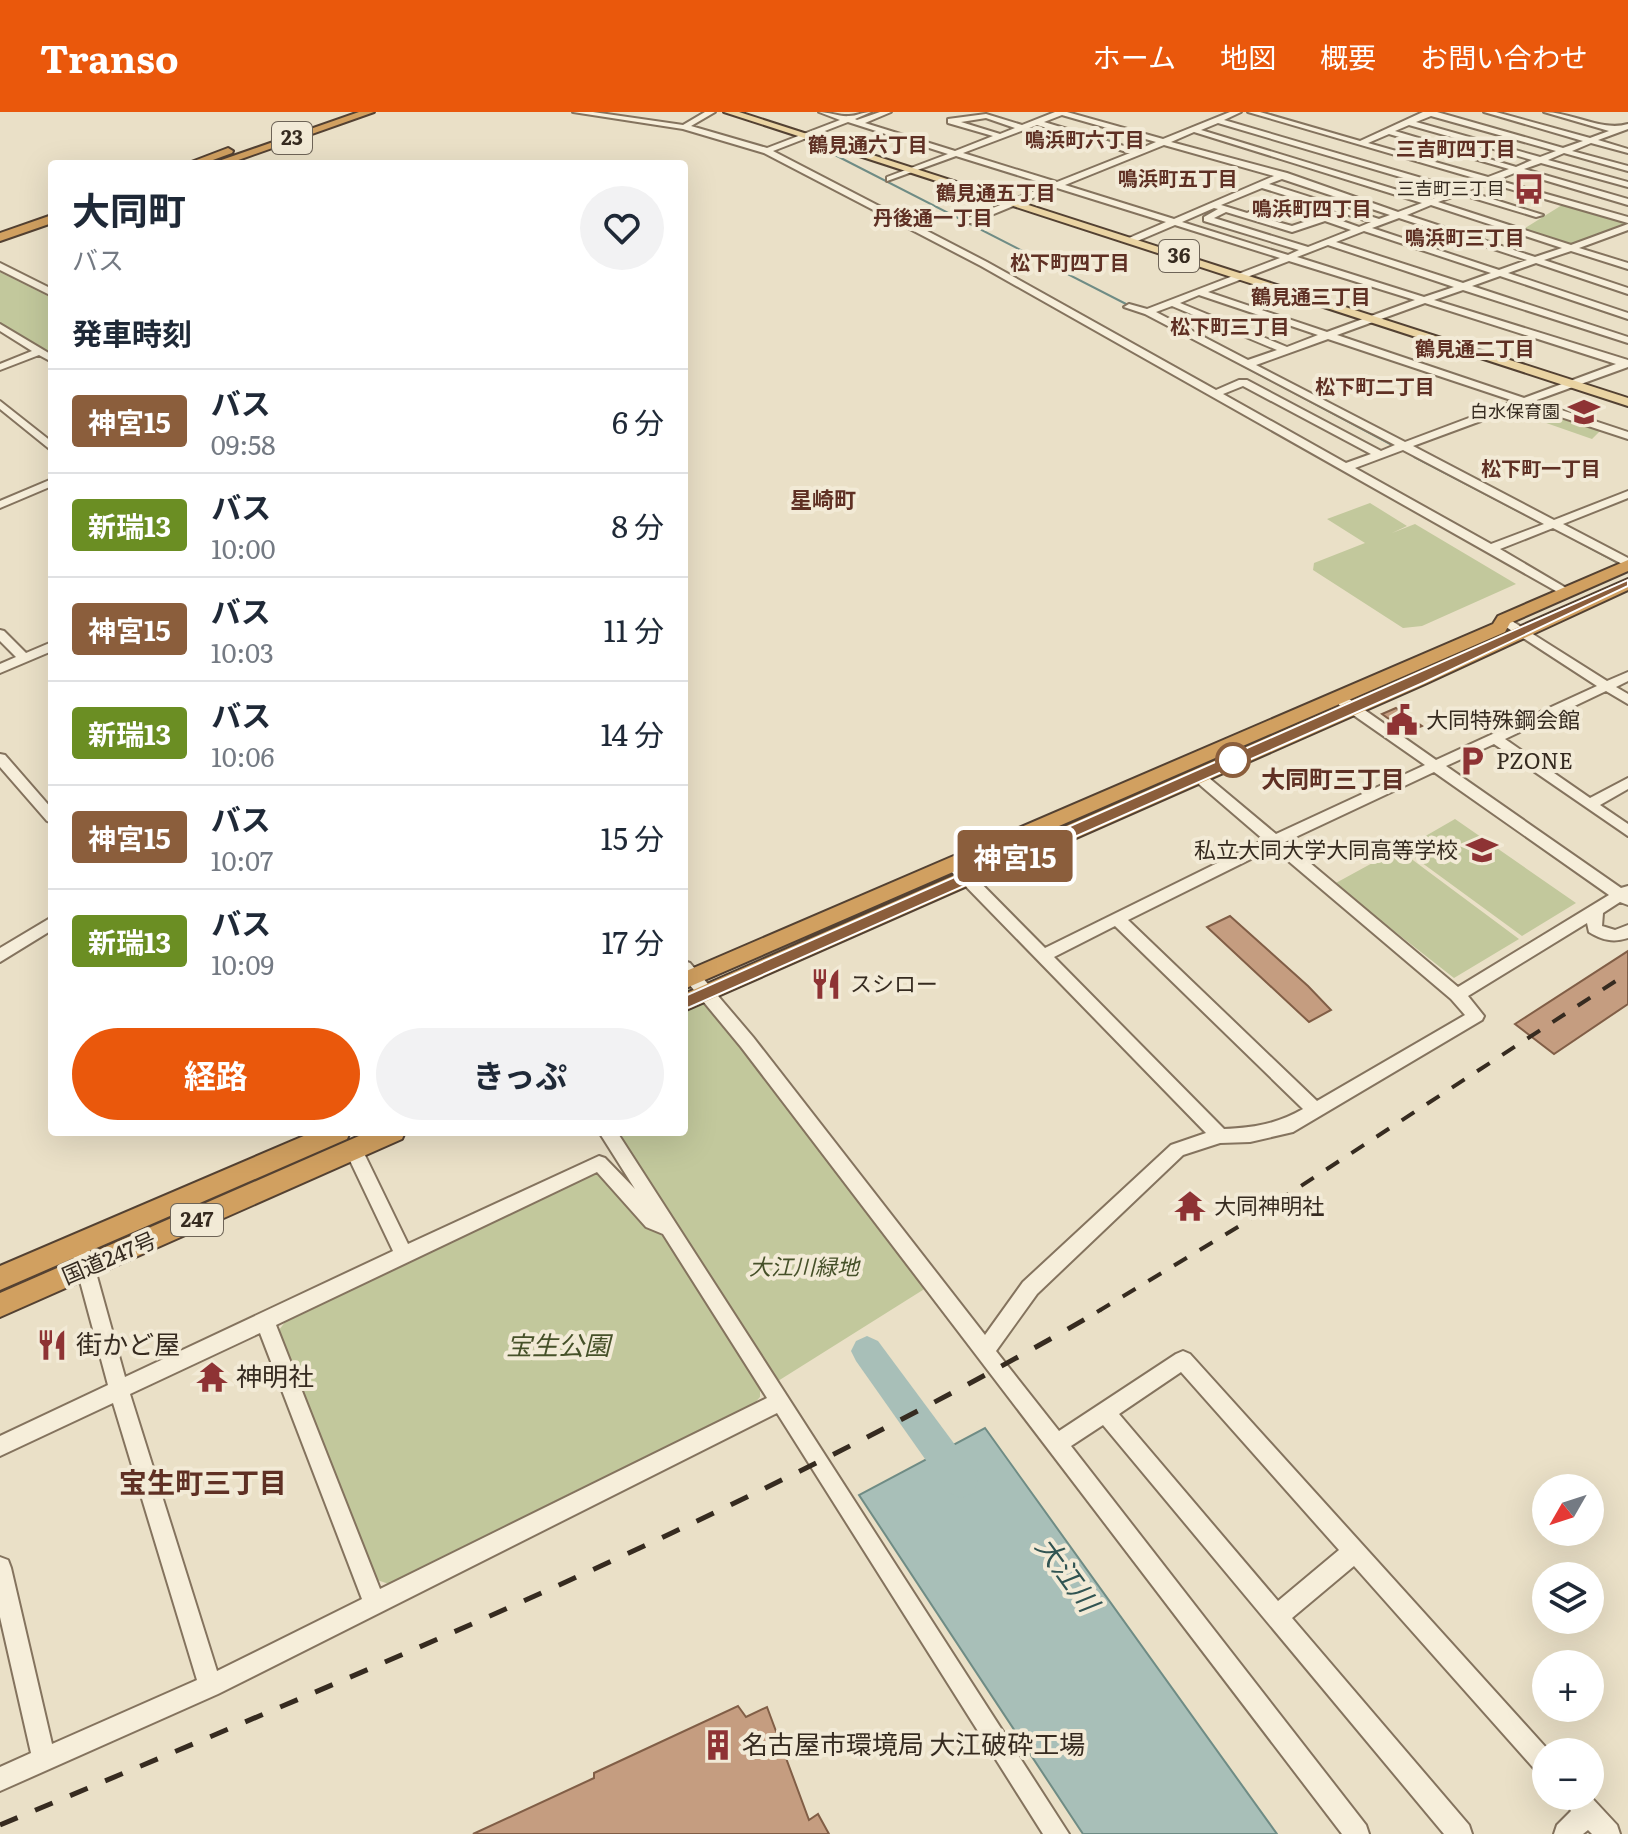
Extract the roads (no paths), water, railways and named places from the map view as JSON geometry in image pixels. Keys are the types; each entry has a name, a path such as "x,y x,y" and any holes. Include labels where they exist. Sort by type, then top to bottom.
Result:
{"highway":[{"name":"23","path":"204,160 344,112"},
{"name":"23","path":"228,160 369,112"},
{"path":"0,229 48,212"},
{"path":"0,237 48,220"},
{"path":"688,975 1198,776 1499,628 1504,620 1628,564"},
{"path":"688,1001 960,871 1346,703 1524,633 1628,584"},
{"name":"国道247号","path":"0,1305 83,1256 346,1141 372,1136"},
{"name":"国道247号","path":"0,1278 83,1256"}],"main road":[{"name":"36","path":"729,112 814,134 916,168"},
{"name":"36","path":"747,112 1576,382 1628,402"},
{"name":"36","path":"1576,382 1628,395"}],"street":[{"path":"577,112 684,127 767,151 984,264 1567,592"},
{"path":"684,127 711,112"},
{"path":"823,112 1627,363"},
{"path":"767,151 867,112"},
{"path":"814,134 887,112"},
{"path":"890,179 1061,112 1281,176 1628,291"},
{"path":"969,221 1237,112"},
{"path":"1252,112 1628,220"},
{"path":"1135,239 1430,112 1628,169"},
{"path":"1488,112 1628,151"},
{"path":"1548,112 1628,133"},
{"path":"1000,136 951,121 986,116 1023,128"},
{"path":"1217,120 1539,215"},
{"path":"695,121 719,128"},
{"path":"1037,122 1140,153"},
{"path":"1407,122 1628,185"},
{"path":"1148,312 1628,126"},
{"path":"1194,130 1628,266"},
{"path":"1387,131 1628,202"},
{"path":"1285,190 1302,183"},
{"path":"1262,185 1379,222"},
{"path":"1515,229 1564,201"},
{"path":"1248,216 1275,203 1286,204 1628,316"},
{"path":"1212,205 1292,229 1324,218"},
{"path":"1224,209 1207,219 1308,250"},
{"path":"1248,364 1501,273 1613,238 1628,227"},
{"path":"1326,242 1628,340"},
{"path":"0,266 48,291"},
{"path":"1198,292 1628,436"},
{"path":"1172,303 1286,350"},
{"path":"1131,306 1148,312 1628,564"},
{"path":"0,327 48,356"},
{"path":"0,367 42,351"},
{"path":"1347,467 1627,363"},
{"path":"1216,394 1243,382 1379,454"},
{"path":"0,404 48,445"},
{"path":"1284,432 1313,419"},
{"path":"0,505 48,484"},
{"path":"1490,549 1628,494"},
{"path":"1504,620 1628,700"},
{"path":"0,634 24,658"},
{"path":"0,669 48,648"},
{"path":"1044,955 1274,841 1628,676"},
{"path":"1346,703 1626,895 1457,995"},
{"path":"1496,739 1628,831"},
{"path":"0,758 48,813"},
{"path":"984,1352 1030,1288 1177,1150 1220,1136 1250,1135 1287,1127 1476,1016 1457,995 1198,776"},
{"path":"1590,804 1628,783"},
{"path":"960,871 1220,1136"},
{"path":"1595,912 1594,928 1604,934 1617,936 1628,931"},
{"path":"1117,919 1314,1109"},
{"path":"0,956 48,926"},
{"path":"688,976 757,1054 1357,1834"},
{"path":"611,1136 1057,1834"},
{"path":"346,1141 404,1255"},
{"path":"0,1446 599,1163 653,1221 668,1227"},
{"path":"83,1256 119,1390 210,1686"},
{"path":"265,1321 375,1604"},
{"path":"1058,1443 1183,1360 1532,1749"},
{"path":"0,1779 210,1686 779,1402"},
{"path":"1104,1411 1460,1834"},
{"path":"1276,1617 1354,1552"},
{"path":"0,1568 44,1760"},
{"path":"1566,1834 1578,1810"},
{"path":"1586,1810 1608,1834"}],"water":[{"path":"985,1428 1277,1834 1083,1834 859,1495"}],"waterway":[{"path":"833,154 1130,306"},
{"path":"1156,319 1391,444"},
{"path":"1415,457 1540,522"},
{"path":"1576,540 1617,562"},
{"name":"大江川","path":"867,1351 961,1481"}],"railway":[{"path":"1097,1312 1241,1225 1628,973"},
{"path":"0,1825 420,1647 697,1521 968,1384 1101,1310"}],"place":[{"name":"三吉町三丁目","path":"1529,189"},
{"name":"白水保育園","path":"1584,412"},
{"name":"大同特殊鋼会館","path":"1402,720"},
{"name":"PZONE","path":"1472,761"},
{"name":"私立大同大学大同高等学校","path":"1482,850"},
{"name":"スシロー","path":"826,984"},
{"name":"大同神明社","path":"1190,1206"},
{"name":"街かど屋","path":"52,1345"},
{"name":"神明社","path":"212,1377"},
{"name":"名古屋市環境局 大江破砕工場","path":"718,1745"}],"district":[{"name":"鳴浜町六丁目","path":"1085,140"},
{"name":"鶴見通六丁目","path":"868,145"},
{"name":"三吉町四丁目","path":"1456,149"},
{"name":"鳴浜町五丁目","path":"1178,179"},
{"name":"鶴見通五丁目","path":"996,193"},
{"name":"鳴浜町四丁目","path":"1312,209"},
{"name":"丹後通一丁目","path":"933,218"},
{"name":"鳴浜町三丁目","path":"1465,238"},
{"name":"松下町四丁目","path":"1070,263"},
{"name":"鶴見通三丁目","path":"1311,297"},
{"name":"松下町三丁目","path":"1230,327"},
{"name":"鶴見通二丁目","path":"1475,349"},
{"name":"松下町二丁目","path":"1375,387"},
{"name":"松下町一丁目","path":"1541,469"},
{"name":"星崎町","path":"823,500"},
{"name":"大同町三丁目","path":"1333,780"},
{"name":"宝生町三丁目","path":"203,1483"}],"park label":[{"name":"大江川緑地","path":"804,1267"},
{"name":"宝生公園","path":"558,1346"}]}
